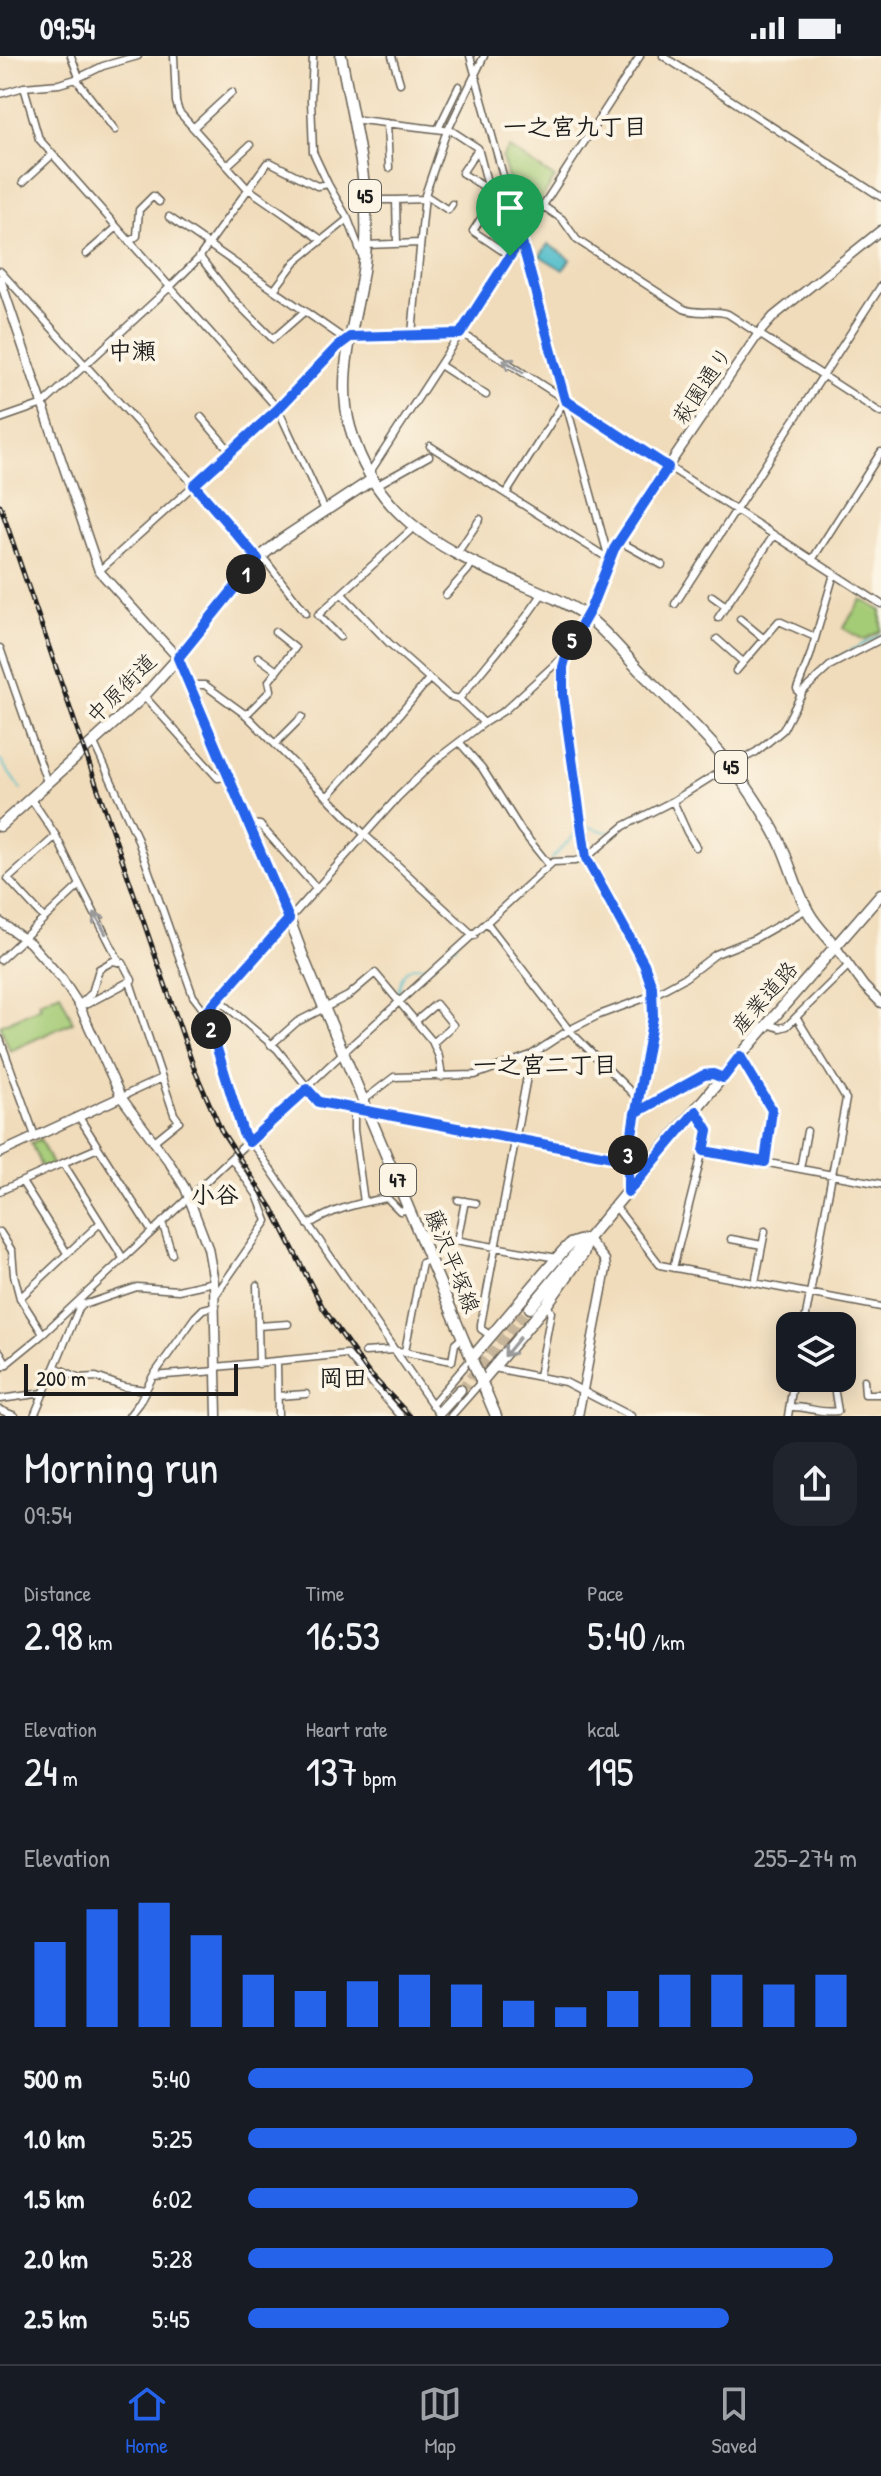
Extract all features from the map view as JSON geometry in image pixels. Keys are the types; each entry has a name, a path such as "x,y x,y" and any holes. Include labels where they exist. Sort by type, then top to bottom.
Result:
{"main road":[{"name":"45","path":"341,56 364,192 366,245 363,280 348,338 346,383 350,426 375,482 413,528 456,555 543,593 586,617 692,723 753,797 780,843 807,909 835,946"},
{"name":"中原街道","path":"0,826 144,696 260,558 325,510 375,482"},
{"name":"47","path":"178,658 324,1006"},
{"name":"産業道路","path":"587,1238 881,894"},
{"name":"藤沢平塚線","path":"324,1006 472,1360"},
{"path":"530,1308 587,1238"},
{"path":"472,1360 570,1244 587,1238"},
{"path":"480,1379 494,1368 547,1304 583,1254 587,1238"},
{"name":"47","path":"472,1360 496,1416"},
{"path":"444,1414 460,1390"}],"street":[{"path":"71,56 78,78 115,130"},
{"path":"0,94 24,87 59,84 118,58 138,56"},
{"path":"174,56 177,109 247,188 322,240"},
{"path":"313,56 313,152 348,219 365,261"},
{"path":"392,56 400,83"},
{"path":"470,56 609,559"},
{"path":"443,130 484,56"},
{"path":"423,456 375,482 372,469 640,56"},
{"path":"663,56 881,197"},
{"path":"410,334 422,198 459,86"},
{"path":"24,87 39,139 278,409 325,510"},
{"path":"193,128 232,92"},
{"path":"86,108 94,104"},
{"path":"96,122 103,116"},
{"path":"352,119 443,130 478,148 492,201 473,231 510,256"},
{"path":"380,161 389,164 387,123"},
{"path":"227,166 250,145"},
{"path":"478,148 462,173 489,190"},
{"path":"23,182 52,155"},
{"path":"0,419 43,404 170,287 200,257 267,163 319,190 328,184"},
{"path":"129,242 137,236 139,210 153,196 159,202"},
{"path":"383,200 422,198 448,210 452,204"},
{"path":"396,200 397,243"},
{"path":"543,206 565,221 577,240 684,309 728,314 881,413"},
{"path":"138,217 147,218"},
{"path":"169,217 348,338 460,334 881,604"},
{"path":"274,290 295,262 348,219"},
{"path":"86,254 116,228"},
{"name":"萩園通り","path":"628,1192 628,1160 653,1017 653,995 644,964 586,858 563,695 566,654 619,541 759,333 786,305 881,230"},
{"path":"366,245 417,243"},
{"path":"200,257 231,297 273,339 305,311"},
{"path":"0,271 260,558 285,579 305,608"},
{"path":"0,279 99,571 178,658"},
{"path":"675,604 881,286"},
{"path":"99,571 278,409 348,338"},
{"path":"440,365 460,383 482,396"},
{"path":"506,494 565,400"},
{"path":"201,417 231,452"},
{"path":"430,446 609,559"},
{"path":"812,560 881,452"},
{"path":"456,555 479,524"},
{"path":"340,637 331,633 318,615 413,528"},
{"path":"718,618 774,535"},
{"path":"619,541 662,565"},
{"path":"649,558 653,550"},
{"path":"446,595 472,563"},
{"path":"0,1369 77,1306 123,1258 399,1000 474,936 549,865 559,860 586,858 624,826 673,801 777,737 788,723 799,693 834,574"},
{"path":"452,588 459,594"},
{"path":"459,699 543,593"},
{"path":"342,594 389,643 484,723"},
{"path":"712,596 726,606"},
{"path":"740,619 763,638"},
{"path":"736,671 779,621 815,637"},
{"path":"246,715 271,690 269,681 295,648 275,632"},
{"path":"717,639 743,662"},
{"path":"799,693 831,665 881,639"},
{"path":"0,648 47,782"},
{"path":"206,1013 364,834 438,758 512,704 566,654"},
{"path":"258,657 277,671"},
{"path":"327,797 429,679"},
{"path":"191,685 205,685 246,715 364,834 474,936"},
{"path":"144,696 218,778 229,776"},
{"path":"275,744 302,717"},
{"path":"94,743 136,835 193,996 206,1013 243,1133 432,1404 444,1414 480,1379"},
{"path":"460,743 482,768 521,830 549,865"},
{"path":"30,797 56,836 119,961 131,977 130,982 179,1121 153,1142"},
{"path":"673,801 696,847"},
{"path":"249,824 260,825 316,888"},
{"path":"44,918 8,879 56,836"},
{"path":"0,960 80,885"},
{"path":"364,1100 394,1077 475,1075 531,1055 569,1030 653,995 686,977 716,954 754,939 807,909"},
{"path":"0,922 23,938 62,979 79,1005 121,1097 171,1165 189,1197 208,1248 214,1282 217,1416"},
{"path":"487,923 569,1030 638,1099"},
{"path":"835,946 864,986 881,1003"},
{"path":"79,1005 92,993 99,969 119,961"},
{"path":"768,1024 780,1028 787,1026 849,965"},
{"path":"271,1045 297,1022 348,996 375,973 433,1043 442,1077"},
{"path":"79,1005 130,982"},
{"path":"218,999 271,1045 319,1102 628,1160"},
{"path":"416,1021 436,1004 453,1025 433,1043"},
{"path":"797,1018 846,1099 807,1312"},
{"path":"0,1039 35,1136"},
{"path":"491,1336 481,1329 481,1324 531,1055"},
{"path":"740,1056 772,1110 765,1162"},
{"path":"635,1113 704,1075 723,1078"},
{"path":"0,1153 162,1078"},
{"path":"354,1110 364,1202"},
{"path":"673,1268 708,1130 696,1111"},
{"path":"79,1117 152,1232"},
{"path":"800,1169 807,1131"},
{"path":"0,1191 98,1148"},
{"path":"704,1151 881,1184"},
{"path":"129,1416 195,1317 216,1301 267,1221 257,1195 231,1158"},
{"path":"63,1163 123,1258"},
{"path":"22,1182 67,1253"},
{"path":"308,1225 326,1213 387,1198 400,1211 410,1209"},
{"path":"457,1241 462,1200 476,1203"},
{"path":"615,1206 660,1265 881,1307"},
{"path":"162,1222 172,1254"},
{"path":"20,1298 100,1223"},
{"path":"755,1283 765,1231"},
{"path":"0,1232 12,1251 20,1298 43,1334"},
{"path":"421,1234 557,1258"},
{"path":"578,1416 606,1269 605,1260 587,1238"},
{"path":"731,1239 762,1245"},
{"path":"405,1351 422,1263 430,1259"},
{"path":"77,1306 137,1287 178,1290 214,1282"},
{"path":"257,1285 259,1364"},
{"path":"539,1376 551,1312 547,1304"},
{"path":"34,1416 77,1306"},
{"path":"258,1326 288,1324"},
{"path":"365,1352 405,1351 452,1361 455,1344 463,1337"},
{"path":"0,1352 7,1364"},
{"path":"153,1376 347,1354 399,1414 390,1416"},
{"path":"432,1404 472,1360"},
{"path":"277,1363 278,1416"},
{"path":"55,1367 80,1378 96,1377 124,1387 146,1390"},
{"path":"494,1368 565,1382 584,1389 631,1416"},
{"path":"864,1380 865,1394 881,1394"},
{"path":"788,1416 792,1392"},
{"path":"0,1399 44,1393"},
{"path":"790,1407 803,1406 826,1413 838,1411 835,1393"},
{"path":"278,1396 306,1394"},
{"path":"0,1410 15,1416"}],"green space":[{"path":"509,148 555,178 523,227 502,158"},
{"path":"862,599 881,611 881,631 864,640 843,628"},
{"path":"60,993 73,1022 10,1051 0,1025 41,1007 39,1002"},
{"path":"40,1139 52,1165 42,1169 31,1143"}],"water":[{"path":"548,244 570,259 563,270 540,256"}],"waterway":[{"path":"816,675 831,661 881,635"},
{"path":"0,760 21,790"},
{"path":"586,826 610,833 614,831"},
{"path":"551,859 578,831"},
{"path":"398,997 406,971 416,966 432,967 444,951 457,945"}],"tunnel":[{"path":"460,1390 530,1308"}],"railway":[{"path":"0,505 195,1071 221,1130 272,1208 323,1308 367,1371 410,1416"}],"district":[{"name":"一之宮九丁目","path":"575,127"},
{"name":"中瀬","path":"132,351"},
{"name":"一之宮二丁目","path":"545,1065"},
{"name":"小谷","path":"215,1195"},
{"name":"岡田","path":"343,1378"}],"route":[{"path":"510,256 460,334 350,337 278,409 194,485 258,559 178,658 289,919 206,1013 243,1133 249,1142 307,1089 319,1102 354,1110 628,1160 635,1113 704,1075 723,1078 740,1056 772,1110 765,1162 704,1151 708,1130 696,1111 628,1192 628,1160 628,1156 635,1113 653,1017 653,995 644,964 586,858 562,682 568,649 590,610 614,549 668,467 565,400 521,239 510,256"}]}
